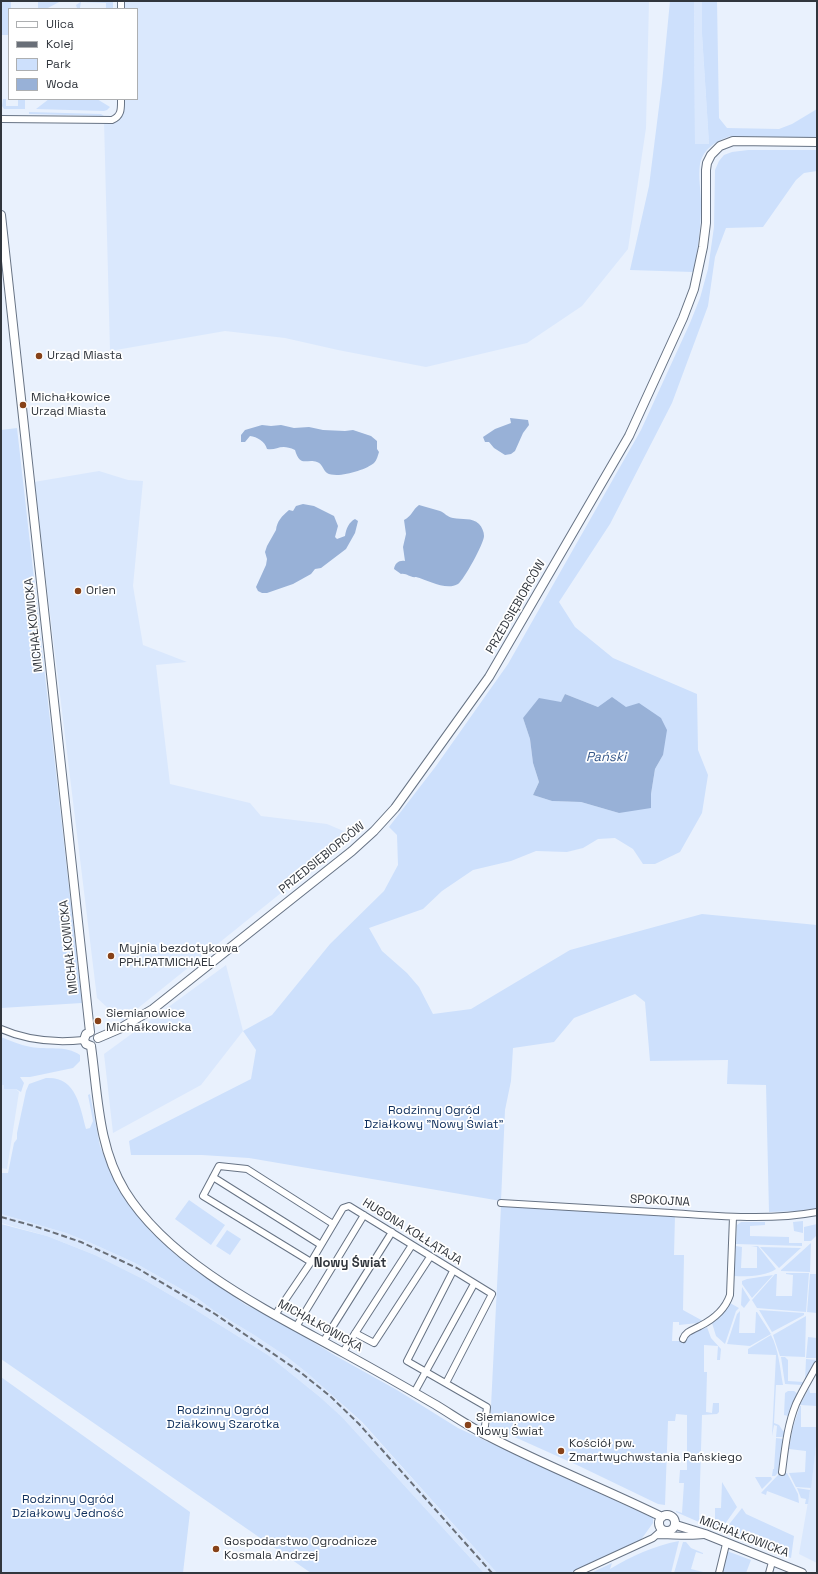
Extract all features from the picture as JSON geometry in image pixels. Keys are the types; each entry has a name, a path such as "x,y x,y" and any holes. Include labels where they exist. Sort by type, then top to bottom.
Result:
{"street":[{"path":"1,119 112,120 120,114 121,100"},
{"name":"PRZEDSIĘBIORCÓW","path":"98,1038 104,1037 138,1019 170,996 352,851 391,813 489,677 617,458 642,408 688,307 699,272 705,235 706,167 711,154 720,146 734,141 817,142"},
{"name":"MICHAŁKOWICKA","path":"1,215 90,1032"},
{"path":"1,1029 22,1037 39,1040 84,1040"},
{"path":"90,1032 94,1033 98,1038 96,1044 91,1046 86,1044 84,1040 86,1034 90,1032"},
{"name":"MICHAŁKOWICKA","path":"91,1046 99,1110 106,1148 113,1169 130,1198 142,1214 189,1260 224,1285 482,1433 662,1517"},
{"path":"311,1262 203,1196 219,1166 247,1169 333,1224"},
{"path":"213,1177 321,1245"},
{"name":"SPOKOJNA","path":"500,1203 733,1217 773,1217 817,1212"},
{"name":"HUGONA KOŁŁĄTAJA","path":"275,1315 311,1262 345,1206 349,1206 492,1294 446,1383"},
{"path":"296,1326 364,1215"},
{"path":"682,1339 687,1332 713,1318 728,1302 730,1295 733,1217"},
{"path":"323,1342 392,1232"},
{"path":"343,1352 412,1245"},
{"path":"355,1333 374,1343 430,1257"},
{"path":"453,1271 407,1361 487,1407 485,1426 482,1433"},
{"path":"414,1393 474,1284"},
{"path":"782,1472 786,1438 796,1404 817,1365"},
{"path":"577,1573 660,1532 671,1531 676,1525 675,1518 667,1514 662,1517 659,1525 660,1532"},
{"name":"MICHAŁKOWICKA","path":"676,1525 705,1534 726,1544 802,1573"},
{"path":"660,1532 692,1536 705,1534"},
{"path":"719,1573 726,1544"},
{"path":"769,1573 772,1562"}],"shaded area":[{"path":"122,1 649,1 646,128 628,249 582,306 527,343 426,367 285,338 225,331 110,351 104,121 114,120 122,100 138,100 138,8 122,8"},
{"path":"694,1 702,1 702,34 709,144 695,144"},
{"path":"99,471 128,480 143,481 133,586 143,645 187,662 156,665 170,784 250,803 261,816 327,824 353,835 122,1021 97,998 34,482"},
{"path":"226,965 243,1031 201,1085 113,1133 104,1054"},
{"path":"1,1085 4,1085 4,1089 16,1089 19,1092 7,1169 1,1168"},
{"path":"1,1214 66,1233 135,1263 197,1298 213,1310 287,1357 306,1372 361,1422 497,1573 484,1573 342,1417 320,1397 268,1355 143,1279 95,1255 47,1236 1,1223"},
{"path":"817,1438 817,1563 799,1554"}],"green space":[{"path":"1,1 11,1 11,8 8,8 8,35 1,35"},
{"path":"38,1 61,1 48,8 38,8"},
{"path":"82,1 113,1 113,8 106,8 106,3 81,2 80,8 77,8 76,5"},
{"path":"670,1 694,1 695,144 709,144 702,34 702,1 717,1 719,118 727,128 779,129 792,124 817,109 817,138 731,136 721,140 707,150 704,154 699,169 701,205 698,247 693,272 630,270 649,186 662,83"},
{"path":"3,99 6,99 6,106 18,106 18,100 25,100 25,109 4,109 2,106"},
{"path":"48,100 99,100 110,107 104,111 36,109"},
{"path":"29,112 101,114 104,116 29,114"},
{"name":"Rodzinny Ogród Działkowy \"Nowy Świat\"","path":"748,150 817,150 817,171 804,173 796,180 763,227 726,228 715,257 708,306 672,403 610,524 559,602 575,627 613,658 697,694 698,750 708,775 702,813 680,852 655,864 643,864 633,849 615,838 598,839 583,848 567,852 536,851 511,861 473,870 442,891 423,909 369,928 382,951 407,973 419,987 433,1014 471,1009 570,950 702,914 817,925 817,1208 799,1211 769,1212 766,1085 727,1084 728,1060 650,1061 645,1002 635,994 574,1018 554,1042 513,1048 511,1081 505,1110 501,1201 249,1158 202,1155 131,1155 129,1141 251,1079 256,1050 243,1031 272,1015 330,944 384,891 398,865 397,835 389,827 436,766 508,664 641,430 700,298 708,269 714,227 715,170 719,161 724,155 732,152","holes":["565,694 598,707 626,707 663,755 655,769 651,794 619,813 581,802 552,801 533,795 539,782 533,763 530,739 523,718 561,702"]},
{"path":"17,428 82,1003 1,1008 1,430"},
{"path":"1,1037 31,1047 69,1050 80,1055 80,1061 73,1068 30,1077 20,1077 24,1083 21,1092 16,1089 4,1089 4,1085 1,1085"},
{"path":"46,1078 64,1082 70,1087 79,1102 86,1129 90,1128 93,1121 88,1095 90,1094 100,1146 110,1171 123,1195 150,1231 176,1255 246,1305 272,1317 336,1356 397,1390 458,1428 653,1518 653,1523 640,1541 570,1573 497,1573 362,1422 287,1357 213,1310 197,1298 135,1263 66,1233 1,1214 1,1173 8,1173 14,1143 17,1139 26,1091 29,1084"},
{"path":"189,1200 225,1225 211,1245 175,1219"},
{"path":"501,1206 675,1216 674,1255 684,1255 683,1310 703,1321 679,1325 679,1322 673,1322 672,1341 686,1341 687,1336 707,1327 711,1338 721,1349 720,1360 717,1360 718,1346 704,1345 704,1372 707,1372 706,1412 712,1413 713,1403 719,1403 719,1412 717,1414 702,1415 699,1518 708,1521 708,1526 676,1512 682,1513 684,1483 679,1483 680,1470 687,1470 687,1415 676,1414 675,1421 668,1421 665,1505 658,1504 577,1465 490,1426"},
{"path":"803,1221 803,1233 794,1231 793,1222"},
{"path":"741,1222 765,1222 765,1225 750,1226 750,1236 789,1237 789,1243 802,1243 802,1246 736,1244 737,1225"},
{"name":"Rodzinny Ogród Działkowy Szarotka","path":"1,1224 47,1236 95,1255 143,1279 268,1355 320,1397 342,1417 484,1573 311,1573 1,1359"},
{"path":"817,1224 817,1235 811,1241 804,1241 804,1227"},
{"path":"227,1230 241,1239 230,1255 216,1246"},
{"path":"811,1243 810,1272 781,1271 781,1270"},
{"path":"736,1246 742,1247 741,1268 757,1268 757,1247 751,1247 758,1246 776,1269 756,1276 734,1276"},
{"path":"760,1247 801,1248 779,1268"},
{"path":"786,1273 809,1273 806,1312 757,1308 752,1300 775,1274 777,1274 776,1296 792,1296 793,1275"},
{"path":"810,1274 817,1274 817,1313 807,1312"},
{"path":"773,1275 752,1298 742,1284 742,1281 747,1279"},
{"path":"742,1287 750,1300 744,1308 741,1305"},
{"path":"730,1303 739,1308 736,1311 725,1344 716,1336 712,1323 720,1317"},
{"path":"759,1310 804,1313 804,1315 772,1332"},
{"path":"740,1311 739,1333 755,1333 757,1312 771,1334 750,1346 727,1344 737,1314"},
{"path":"806,1316 805,1357 780,1356 773,1335"},
{"path":"771,1335 778,1353 783,1385 776,1385 774,1423 779,1425 783,1431 785,1430 784,1437 776,1437 777,1426 774,1425 772,1436 776,1355 748,1354 748,1349"},
{"path":"808,1337 817,1338 817,1358 806,1358"},
{"path":"781,1357 785,1357 788,1360 788,1381 804,1382 802,1385 785,1384"},
{"path":"806,1359 817,1360 805,1381"},
{"name":"Rodzinny Ogród Działkowy Jedność","path":"1,1377 190,1512 183,1573 1,1573"},
{"path":"809,1388 810,1393 817,1393 817,1406 800,1405"},
{"path":"788,1391 794,1391 798,1394 788,1416 784,1415 785,1393"},
{"path":"800,1406 801,1427 816,1427 817,1412 817,1438 811,1488 796,1487 789,1473 805,1472 806,1451 789,1449 793,1427"},
{"path":"776,1438 784,1439 778,1473 775,1476 772,1476 774,1469"},
{"path":"787,1473 798,1494 799,1503 767,1491 766,1495 761,1493 778,1475"},
{"path":"755,1477 771,1477 772,1479 762,1489"},
{"path":"722,1482 737,1507 720,1531 715,1528 715,1508 721,1508"},
{"path":"797,1488 810,1490 808,1504 805,1504 806,1499 801,1498"},
{"path":"742,1508 746,1514 794,1536 791,1558 758,1547 723,1532"},
{"path":"679,1541 671,1573 591,1573 612,1563 610,1569 643,1552"},
{"path":"683,1542 686,1542 691,1548 703,1553 696,1552 691,1569 707,1573 674,1573"},
{"path":"727,1551 751,1560 746,1573 729,1573 721,1571"}],"water":[{"path":"510,418 528,420 529,425 523,433 515,451 511,454 505,455 494,448 489,442 485,442 483,437 495,429 511,423"},
{"path":"262,425 281,425 294,428 309,427 323,430 353,430 371,436 377,441 377,449 379,452 377,459 370,466 351,473 332,475 327,473 319,463 313,461 302,461 297,456 295,450 290,448 282,447 267,449 260,440 250,436 245,442 241,442 241,435 245,430"},
{"path":"303,504 314,506 334,516 338,526 335,537 337,539 345,536 348,526 355,519 358,521 355,533 346,549 321,568 315,569 311,574 293,584 267,593 262,593 258,591 256,587 266,565 267,559 265,552 267,546 282,517 289,510 293,511 296,506"},
{"path":"419,505 440,511 456,519 473,520 482,528 484,536 481,546 469,569 458,584 453,586 443,586 416,577 401,574 394,569 398,562 405,561 403,547 406,534 404,520"},
{"name":"Pański","path":"565,694 598,707 612,697 626,707 639,703 661,718 667,730 663,755 655,769 651,794 651,808 619,813 581,802 552,801 533,795 539,782 533,763 530,739 523,718 539,698 561,702"}],"railway":[{"path":"1,1217 34,1226 81,1242 137,1268 215,1314 300,1372 330,1396 359,1424 492,1573"}],"place":[{"name":"Urząd Miasta","path":"39,356"},
{"name":"Michałkowice Urząd Miasta","path":"23,405"},
{"name":"Orlen","path":"78,591"},
{"name":"Myjnia bezdotykowa PPH.PATMICHAEL","path":"111,956"},
{"name":"Siemianowice Michałkowicka","path":"98,1021"},
{"name":"Siemianowice Nowy Świat","path":"468,1425"},
{"name":"Kościół pw. Zmartwychwstania Pańskiego","path":"561,1451"},
{"name":"Gospodarstwo Ogrodnicze Kosmala Andrzej","path":"216,1549"}],"district":[{"name":"Nowy Świat","path":"350,1263"}]}
